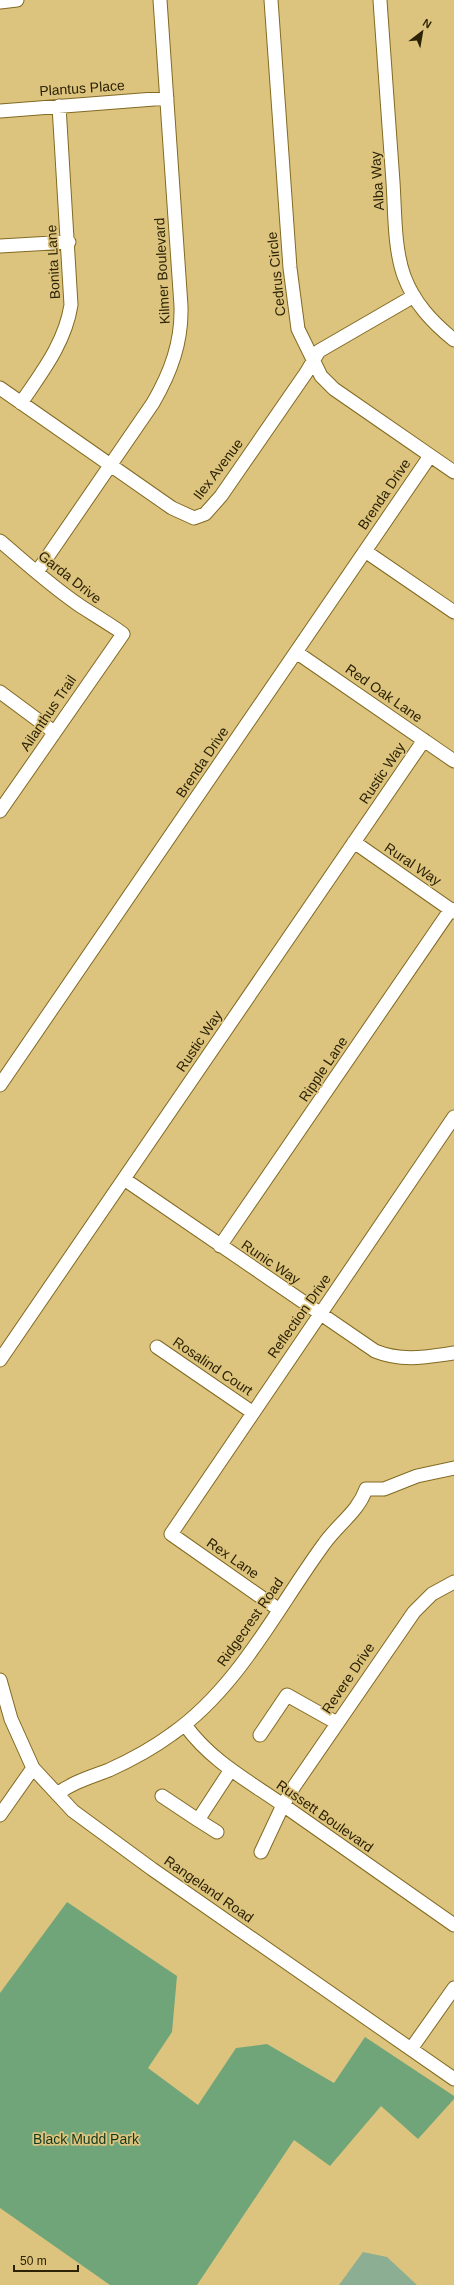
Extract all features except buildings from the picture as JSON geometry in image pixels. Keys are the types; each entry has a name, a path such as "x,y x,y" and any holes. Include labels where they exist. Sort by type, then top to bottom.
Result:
{"street":[{"path":"0,2 17,0"},
{"name":"Kilmer Boulevard","path":"37,572 163,386 178,345 181,306 160,0"},
{"name":"Cedrus Circle","path":"271,0 294,308 298,329 312,361 321,376 334,389 454,472"},
{"name":"Alba Way","path":"380,0 400,257 404,275 421,309 435,325 454,340"},
{"name":"Plantus Place","path":"0,111 167,98"},
{"name":"Bonita Lane","path":"21,403 49,362 66,327 72,293 58,106"},
{"path":"0,246 69,242"},
{"name":"Ilex Avenue","path":"0,388 180,512 194,518 205,514 221,496 319,350 414,296"},
{"name":"Brenda Drive","path":"0,1085 430,456"},
{"name":"Garda Drive","path":"0,541 78,604 108,625 120,630 123,634"},
{"path":"365,551 454,612"},
{"name":"Ailanthus Trail","path":"0,811 123,634"},
{"name":"Red Oak Lane","path":"296,652 454,760"},
{"path":"0,692 54,732"},
{"name":"Rustic Way","path":"0,1360 424,740"},
{"name":"Rural Way","path":"354,842 452,910"},
{"name":"Ripple Lane","path":"220,1246 452,910"},
{"name":"Reflection Drive","path":"171,1534 252,1412 454,1117"},
{"name":"Runic Way","path":"124,1179 367,1346 392,1357 412,1359 454,1354"},
{"name":"Rosalind Court","path":"156,1347 252,1412"},
{"name":"Ridgecrest Road","path":"57,1794 69,1785 122,1764 157,1745 185,1725 222,1689 324,1543 359,1506 366,1489 384,1489 417,1476 454,1468"},
{"name":"Rex Lane","path":"171,1534 278,1609"},
{"name":"Revere Drive","path":"261,1852 283,1805 337,1723 414,1612 432,1594 454,1582"},
{"name":"Rangeland Road","path":"0,1680 11,1720 33,1768 73,1811 93,1827 454,2080"},
{"path":"260,1735 287,1695 337,1723"},
{"name":"Russett Boulevard","path":"185,1725 204,1750 230,1771 283,1805 454,1925"},
{"path":"0,1815 33,1768"},
{"path":"198,1820 230,1771"},
{"path":"162,1796 216,1832"},
{"path":"411,2049 454,1988"}],"green space":[{"name":"Black Mudd Park","path":"67,1902 177,1976 172,2032 148,2068 198,2105 236,2048 267,2044 334,2083 365,2037 454,2096 454,2099 418,2139 381,2106 330,2166 294,2140 197,2285 110,2285 0,2208 0,1993"},
{"path":"363,2252 387,2257 417,2285 339,2285"}]}
